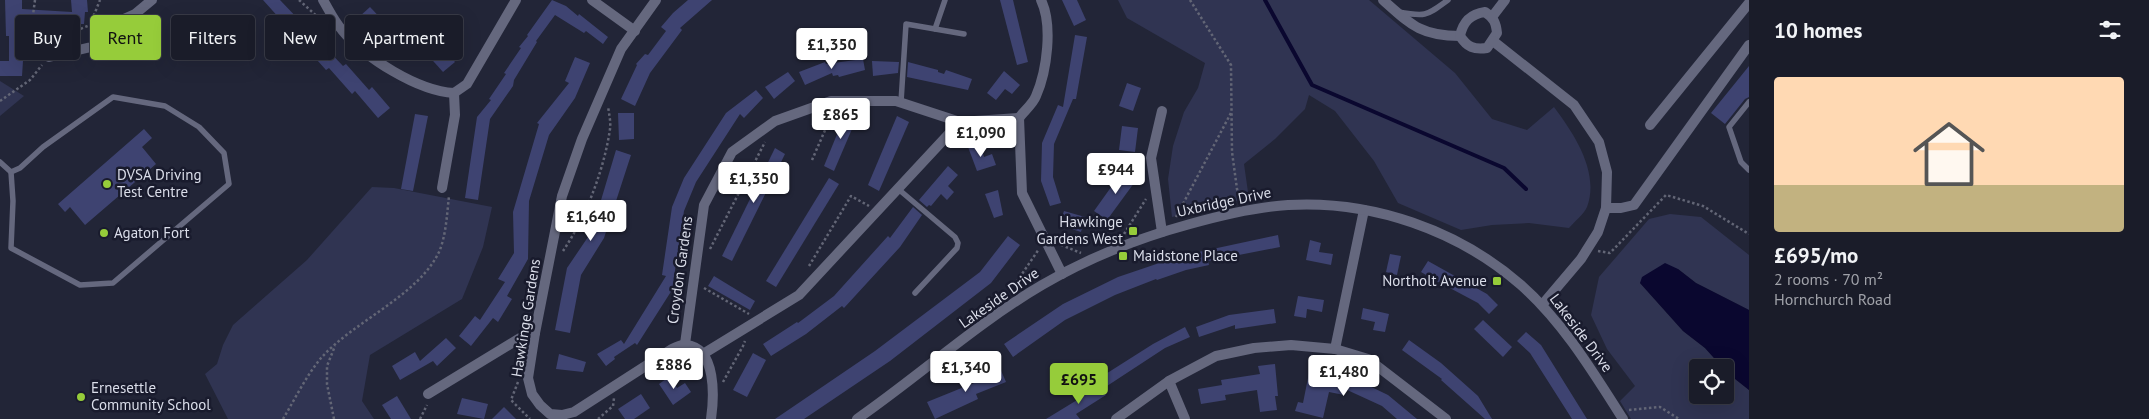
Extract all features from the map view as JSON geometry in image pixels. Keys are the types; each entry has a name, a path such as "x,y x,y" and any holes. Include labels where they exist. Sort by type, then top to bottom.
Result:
{"street":[{"path":"80,50 101,42 116,22 135,14 152,0"},
{"path":"323,0 341,30 369,55 427,88 454,94"},
{"path":"454,94 467,84 516,0"},
{"path":"592,0 635,31"},
{"name":"Hawkinge Gardens","path":"656,0 621,49 582,139 562,196 528,378 532,394 550,414 562,415 574,412 616,387 672,349 685,344"},
{"path":"1041,0 1046,9 1048,40 1045,64 1036,98 1019,118 1022,193 1062,274"},
{"path":"1383,0 1420,30 1434,35 1460,36"},
{"path":"1492,17 1505,0"},
{"path":"1650,125 1749,3"},
{"path":"1485,12 1492,17 1497,33 1487,48 1478,49 1465,43 1460,36 1462,26 1468,19 1478,13 1485,12"},
{"path":"1493,41 1574,105 1599,142 1607,172 1606,208 1598,232 1587,250 1542,305"},
{"path":"1606,208 1621,208 1634,205 1749,45"},
{"path":"442,186 455,115 454,94"},
{"name":"Croydon Gardens","path":"685,344 704,205 732,152 776,121 831,101 896,101 960,122 1019,118"},
{"path":"1162,111 1151,158 1155,185 1166,231"},
{"path":"703,354 799,295 960,122"},
{"name":"Uxbridge Drive","path":"1062,274 1115,249 1166,231 1244,211 1302,204 1364,210 1402,219 1440,234 1478,254 1506,273"},
{"path":"1335,349 1364,210"},
{"name":"Lakeside Drive","path":"1506,273 1542,305 1586,360 1620,415"},
{"name":"Lakeside Drive","path":"857,419 1000,312 1062,274"},
{"path":"428,394 525,335 535,333"},
{"path":"685,344 694,347 703,354 709,367 713,393 711,419"},
{"path":"1116,419 1169,381 1216,356 1254,348 1291,345 1335,349 1368,359 1446,419"},
{"path":"1169,381 1185,419"}],"lane":[{"path":"936,29 945,0"},
{"path":"1396,12 1417,16 1427,15 1448,0"},
{"path":"901,102 906,24 964,34"},
{"path":"0,162 11,172 13,201 10,248 80,285 113,283 229,184 224,153 199,127 165,106 112,98 43,147 20,168 11,172"},
{"path":"1749,102 1729,128 1741,162 1749,170"},
{"path":"897,188 955,237 958,243 957,248 915,293"}],"path":[{"path":"33,15 35,0"},
{"path":"80,29 90,25 100,0"},
{"path":"1190,0 1231,65 1232,152 1237,189 1244,211"},
{"path":"0,101 30,80 47,60"},
{"path":"548,270 564,249 583,218 594,190 610,128 608,104 604,88"},
{"path":"812,160 837,101"},
{"path":"1166,231 1232,111"},
{"path":"696,266 708,254 776,121"},
{"path":"283,419 321,358 335,345 420,280 431,266 440,250 451,185 442,186"},
{"path":"1115,249 1155,185"},
{"path":"1587,250 1610,253 1666,195 1703,206 1749,234"},
{"path":"807,269 851,196 877,210"},
{"path":"1008,295 1045,239 1094,258"},
{"path":"694,282 758,320"},
{"path":"713,393 720,387 743,346 748,327"},
{"path":"334,419 329,401 327,366 335,345"},
{"path":"598,419 613,406 616,387"},
{"path":"420,419 427,408 428,394"},
{"path":"1620,415 1660,407 1679,419"}],"shaded area":[{"path":"1118,0 1369,0 1455,73 1492,119 1527,130 1554,107 1577,141 1588,167 1590,194 1587,207 1569,228 1529,223 1492,225 1461,230 1398,203 1374,161 1335,111 1309,95 1305,109 1275,139 1244,164 1249,199 1172,217 1168,179 1173,146 1184,112 1198,88 1205,63 1127,18"},
{"path":"0,81 24,96 0,116"},
{"path":"372,187 394,188 492,207 483,247 462,299 370,355 362,401 374,419 228,419 205,374 217,364 223,345 233,325 307,260"},
{"path":"1670,214 1701,217 1749,255 1749,310 1696,283 1678,269 1640,283 1683,331 1705,348 1715,359 1689,359 1689,404 1734,404 1734,378 1749,390 1749,419 1631,419 1620,401 1635,386 1607,349 1591,315 1599,277 1649,219"},
{"path":"1665,263 1678,269 1696,283 1749,310 1749,390 1734,378 1734,359 1715,359 1705,348 1683,331 1640,283 1642,277"}],"building":[{"path":"5,0 22,0 22,9 72,12 71,0 87,0 88,12 85,12 84,24 80,24 80,15 15,15 15,60 27,60 23,61 22,76 0,76 0,61 9,61 9,36 6,36"},
{"path":"263,0 280,0 294,15 276,15"},
{"path":"552,0 566,6 578,16 579,14 608,37 603,44 586,31 584,33 555,15 536,41 514,80 513,86 490,119 478,200 465,198 477,117 491,100 489,99 521,48 519,47"},
{"path":"688,0 712,0 680,28 682,30 650,73 635,106 621,99 636,64 645,54 648,55 666,31 661,27"},
{"path":"1000,0 1013,0 1028,62 1017,65"},
{"path":"1062,0 1077,0 1086,20 1074,26"},
{"path":"370,7 378,15 361,15"},
{"path":"1075,35 1087,37 1076,99 1073,99 1054,144 1053,177 1061,203 1050,206 1041,181 1042,143 1058,105 1063,107"},
{"path":"575,57 590,63 575,98 549,135 529,201 528,259 507,296 512,299 498,322 493,318 471,346 459,336 475,316 480,320 505,282 498,279 514,253 513,212 539,124 537,123 569,83 565,81"},
{"path":"335,58 343,66 346,64 369,90 372,87 390,108 378,118 355,91 352,94 329,68 326,70 317,60 335,60"},
{"path":"863,59 865,70 839,77 838,75 833,76 832,73 805,85 799,72 825,62 826,64"},
{"path":"432,60 453,60 455,62 443,72"},
{"path":"872,61 899,62 898,73 873,76"},
{"path":"908,62 938,70 938,72 944,74 946,70 972,79 968,90 907,77"},
{"path":"1749,66 1749,97 1745,99 1725,124 1711,113"},
{"path":"1004,71 1020,85 1012,94 1005,89 996,100 987,93"},
{"path":"788,72 795,81 774,99 765,87"},
{"path":"1127,83 1141,88 1133,111 1119,106"},
{"path":"756,90 763,98 744,118 740,114 696,182 684,211 672,290 637,345 635,343 614,357 615,359 606,366 597,354 621,340 624,344 666,276 662,275 672,207 684,178 726,113"},
{"path":"847,110 858,115 834,171 824,166"},
{"path":"618,113 634,113 634,139 619,140"},
{"path":"415,114 428,116 413,191 401,189"},
{"path":"897,116 909,122 879,191 868,185"},
{"path":"1122,126 1138,128 1135,152 1119,150"},
{"name":"DVSA Driving Test Centre","path":"144,129 152,138 142,147 156,164 85,225 70,207 65,212 58,204"},
{"path":"980,143 984,157 992,154 996,165 977,171 968,147"},
{"path":"775,148 785,154 732,261 722,256"},
{"path":"616,150 631,155 604,238 581,275 570,333 555,330 567,268 588,237"},
{"path":"948,166 958,175 948,186 954,192 947,200 941,194 931,206 927,207 919,200"},
{"path":"1124,169 1137,179 1107,220 1094,211"},
{"path":"829,178 839,184 776,287 766,281"},
{"path":"998,190 1003,215 994,218 985,194"},
{"path":"913,207 922,215 900,247 844,308 842,306 806,334 771,356 763,344 798,323 834,296 888,236 890,238"},
{"path":"1064,211 1085,217 1081,232 1059,225"},
{"path":"1278,235 1280,247 1208,261 1209,265 1156,279 1115,295 1065,320 1013,357 1004,344 1063,304 1118,277 1180,256"},
{"path":"1008,236 1020,245 991,283 890,361 804,419 775,419 875,351 980,272"},
{"path":"1310,240 1321,243 1319,252 1333,254 1331,265 1306,260"},
{"path":"1390,254 1401,256 1397,275 1386,272"},
{"path":"1428,261 1487,294 1498,305 1489,314 1478,303 1421,272"},
{"path":"714,276 755,301 750,310 708,286"},
{"path":"1298,296 1324,300 1322,312 1307,309 1306,318 1294,316"},
{"path":"1363,308 1389,314 1385,332 1373,330 1375,322 1361,319"},
{"path":"1274,309 1276,323 1235,329 1235,325 1199,337 1196,327 1229,315"},
{"path":"1483,320 1512,347 1503,357 1474,329"},
{"path":"1185,327 1190,337 1165,348 1107,386 1101,377 1153,344"},
{"path":"1526,332 1541,345 1587,419 1572,419 1530,353 1517,341"},
{"path":"446,338 456,348 437,366 433,361 400,380 392,366 415,352 420,361"},
{"path":"1409,340 1441,363 1478,396 1492,419 1485,419 1442,379 1402,350"},
{"path":"753,353 766,360 747,397 733,390"},
{"path":"559,354 586,362 583,372 556,369"},
{"path":"1275,364 1278,396 1275,396 1277,410 1260,412 1257,390 1225,395 1226,400 1201,404 1198,389 1222,385 1221,380 1260,374 1258,366"},
{"path":"999,366 1006,382 976,394 978,399 935,419 927,402 974,383 972,378"},
{"path":"1309,373 1357,384 1359,381 1388,395 1417,419 1397,419 1382,406 1345,389 1344,395 1329,392 1323,418 1295,411 1298,402 1303,403"},
{"path":"670,376 677,388 685,383 691,392 673,405 659,384"},
{"path":"1100,386 1106,395 1076,414 1080,419 1046,419"},
{"path":"641,394 650,408 634,419 625,419 618,409"},
{"path":"397,396 411,419 391,419 382,405"},
{"path":"462,398 488,404 484,419 457,414"},
{"path":"504,407 516,419 492,419"}],"waterway":[{"path":"1265,0 1312,85 1504,168 1526,189"}],"place":[{"name":"DVSA Driving Test Centre","path":"107,184"},
{"name":"Hawkinge Gardens West","path":"1133,231"},
{"name":"Agaton Fort","path":"104,233"},
{"name":"Maidstone Place","path":"1123,256"},
{"name":"Northolt Avenue","path":"1497,281"},
{"name":"Ernesettle Community School","path":"81,397"}]}
